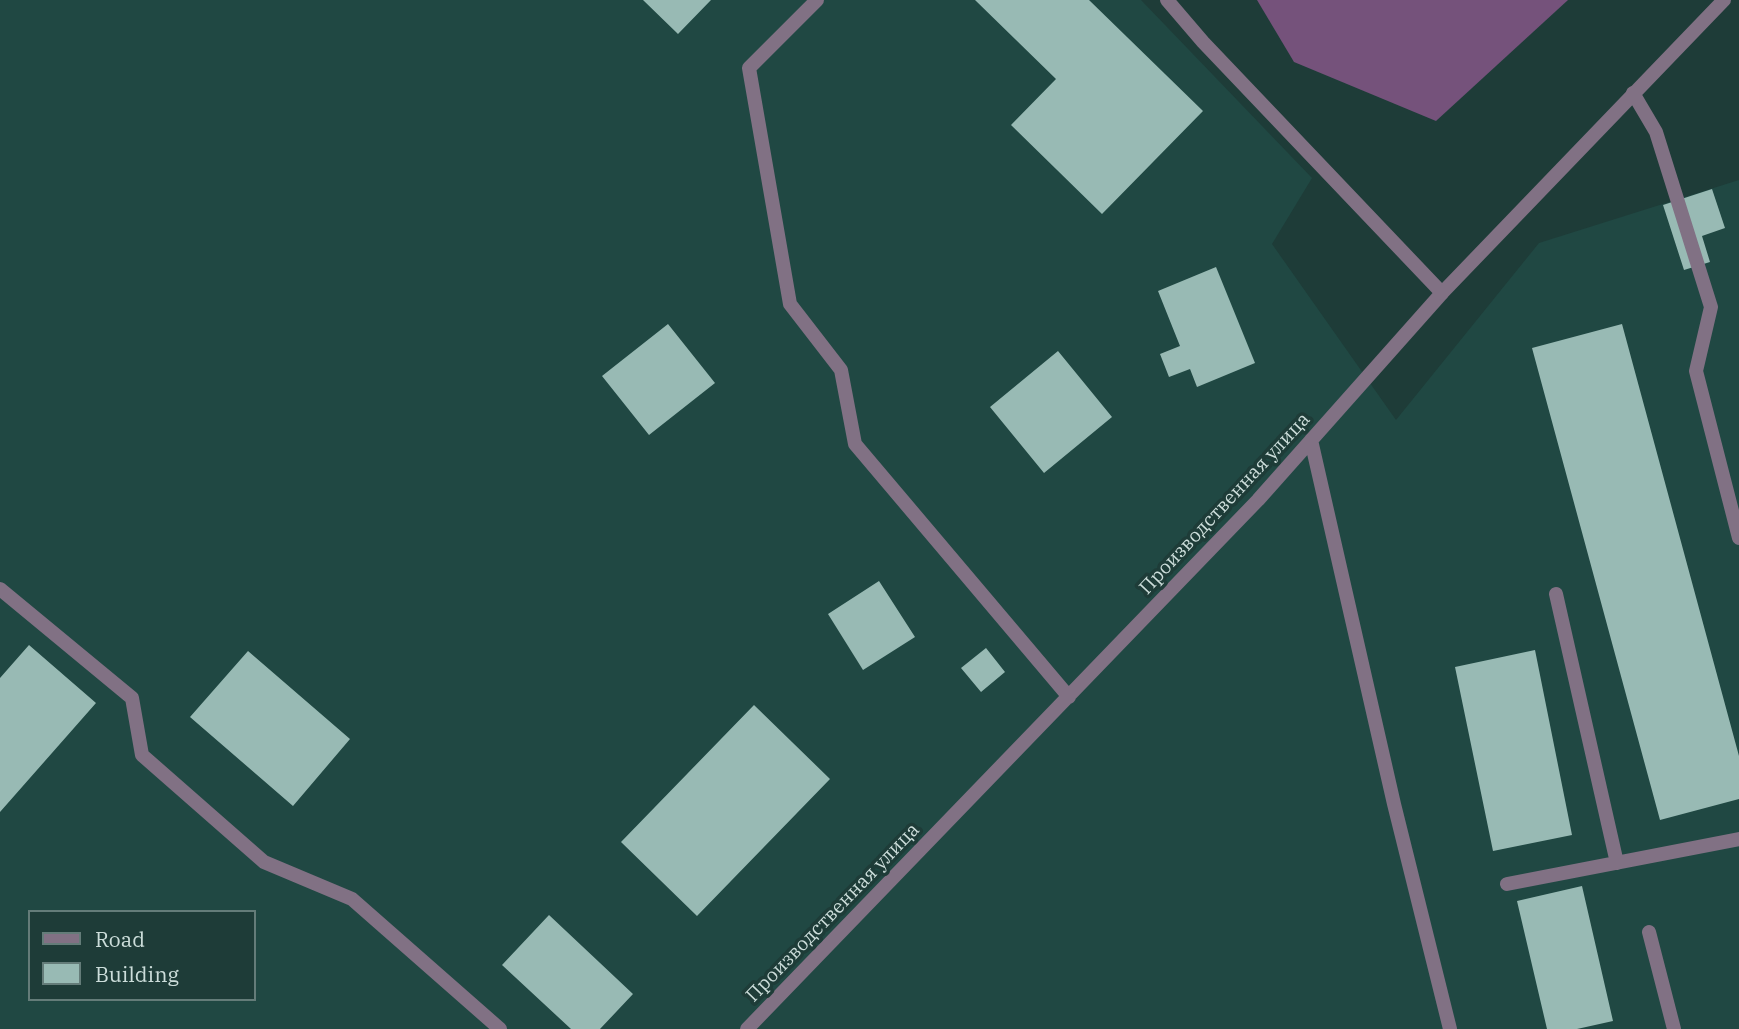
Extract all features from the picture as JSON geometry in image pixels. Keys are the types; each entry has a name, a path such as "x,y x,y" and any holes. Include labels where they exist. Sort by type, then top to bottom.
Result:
{"street":[{"path":"817,0 749,68 790,304 842,370 855,444 1069,697"},
{"path":"1167,0 1212,52 1442,293"},
{"name":"Производственная улица","path":"747,1029 1258,500 1442,293 1724,0"},
{"path":"1633,93 1656,132 1711,307 1696,371 1739,538"},
{"path":"1311,440 1394,804 1450,1029"},
{"path":"0,589 132,698 142,755 264,862 352,899 500,1029"},
{"path":"1556,593 1617,863"},
{"path":"1507,884 1739,839"},
{"path":"1649,932 1674,1029"}],"shaded area":[{"path":"0,0 1141,0 1312,178 1272,244 1396,420 1539,243 1739,180 1739,1029 0,1029"},
{"path":"1257,0 1568,0 1436,121 1294,62"}],"building":[{"path":"643,0 711,0 678,34"},
{"path":"975,0 1089,0 1203,111 1102,214 1011,125 1056,79"},
{"path":"1712,189 1725,228 1702,236 1710,262 1684,270 1663,205"},
{"path":"1216,267 1255,363 1197,387 1190,369 1169,377 1160,354 1180,346 1158,291"},
{"path":"668,324 715,383 649,435 602,376"},
{"path":"1622,324 1739,756 1739,799 1660,820 1532,348"},
{"path":"1058,351 1112,417 1044,473 990,407"},
{"path":"879,581 915,637 863,670 828,614"},
{"path":"29,645 96,703 0,812 0,678"},
{"path":"986,648 1005,672 981,692 961,668"},
{"path":"1535,650 1572,835 1493,851 1455,667"},
{"path":"248,651 350,739 293,806 190,717"},
{"path":"754,705 830,779 697,916 621,842"},
{"path":"1582,886 1613,1021 1577,1029 1547,1029 1517,901"},
{"path":"549,915 633,994 600,1029 571,1029 502,965"}]}
